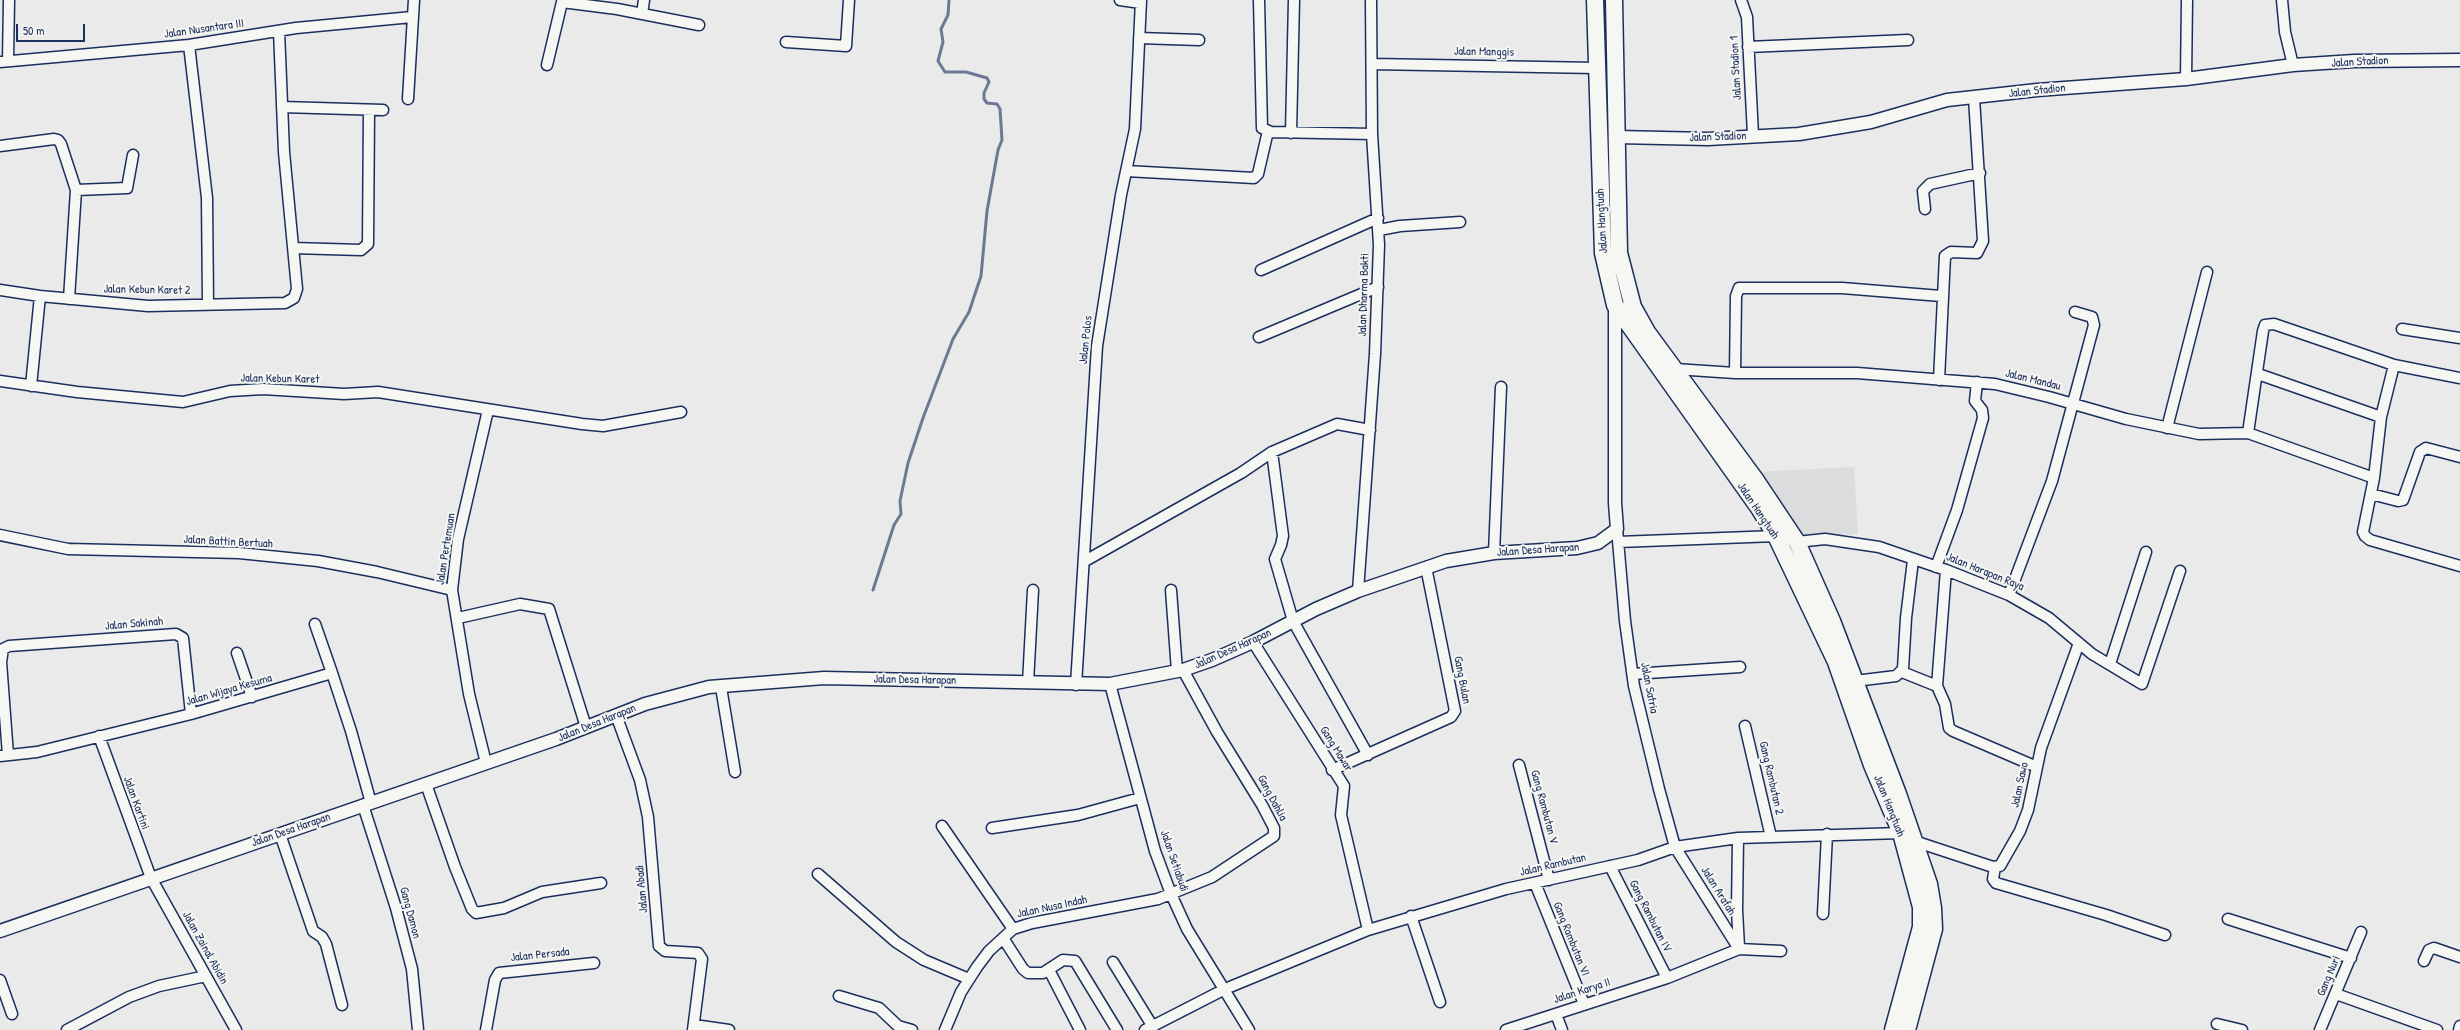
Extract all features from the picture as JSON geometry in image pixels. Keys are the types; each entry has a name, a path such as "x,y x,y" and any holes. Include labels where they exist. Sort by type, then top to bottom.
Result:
{"highway":[{"name":"Jalan Hangtuah","path":"1596,0 1596,68 1603,253 1615,305 1759,508 1776,536 1836,662 1908,837 1929,884 1933,908 1934,929 1907,1030"},
{"name":"Jalan Hangtuah","path":"1614,0 1619,254 1633,307 1647,332 1768,497 1797,542 1832,621 1855,681 1879,764"},
{"name":"Jalan Hangtuah","path":"1893,1030 1921,927 1921,907 1908,837"}],"street":[{"path":"4,61 9,0"},
{"path":"408,99 414,0"},
{"path":"642,14 644,0"},
{"path":"786,42 846,46 848,0"},
{"path":"1120,0 1141,1"},
{"path":"1259,0 1261,125 1268,132 1372,134"},
{"path":"1291,133 1294,0"},
{"name":"Jalan Dharma Bakti","path":"1358,591 1370,430 1380,230 1372,134 1371,0"},
{"name":"Jalan Stadion 1","path":"1741,0 1747,17 1753,136"},
{"path":"2186,79 2187,0"},
{"path":"2282,0 2286,32 2293,65"},
{"name":"Jalan Polos","path":"1076,684 1086,561 1097,346 1126,171 1135,129 1141,1"},
{"path":"547,65 562,2 642,14 699,25"},
{"name":"Jalan Nusantara III","path":"4,61 189,46 279,31 412,17"},
{"path":"279,31 282,107 293,248 361,250 368,244 368,110"},
{"path":"1139,38 1199,40"},
{"path":"1748,47 1908,40"},
{"path":"189,46 207,198 208,304"},
{"name":"Jalan Stadion","path":"1617,137 1708,139 1836,129 1906,113 1941,101 2037,90 2186,79 2293,65 2406,60 2460,60"},
{"name":"Jalan Manggis","path":"1372,64 1596,68"},
{"path":"1939,380 1941,296 1946,254 1977,253 1982,245 1980,173 1974,98"},
{"path":"282,107 383,110"},
{"path":"1126,171 1254,178 1258,174 1268,132"},
{"path":"0,146 58,140 76,190 69,299"},
{"path":"76,190 127,188 133,155"},
{"path":"1925,209 1924,191 1930,184 1980,173"},
{"path":"1261,270 1378,218"},
{"path":"1380,230 1400,226 1460,222"},
{"name":"Jalan Kebun Karet 2","path":"0,290 40,296 148,306 285,302 294,298 297,289 293,248"},
{"path":"2167,428 2207,272"},
{"path":"1259,337 1378,287"},
{"path":"1735,373 1736,296 1739,288 1842,288 1941,296"},
{"path":"31,386 40,296"},
{"path":"1615,305 1615,502 1617,529"},
{"path":"2009,595 2049,488 2074,405 2095,322 2090,316 2075,312"},
{"path":"2248,433 2258,374 2263,331 2265,325 2269,323 2394,365 2460,378"},
{"path":"2402,328 2460,338"},
{"path":"2394,365 2381,417 2374,478 2363,532 2367,538 2460,566"},
{"name":"Jalan Mandau","path":"1675,369 1735,373 1857,373 1977,382 2049,397 2074,405 2167,428 2198,434 2248,433 2374,478"},
{"path":"2258,374 2381,417"},
{"name":"Jalan Kebun Karet","path":"0,381 112,396 184,402 230,391 263,389 344,394 378,392 488,410 602,426 681,412"},
{"path":"1977,382 1975,401 1983,414 1983,418 1941,568 1937,686 1945,704 1949,728 2037,767"},
{"path":"1494,553 1501,387"},
{"name":"Jalan Pertemuan","path":"486,763 469,694 458,618 452,590 458,539 488,410"},
{"path":"1086,561 1241,473 1272,452 1337,424 1370,430"},
{"path":"2371,494 2398,501 2403,500 2420,452 2426,448 2460,457"},
{"path":"1272,452 1283,536 1275,558 1293,621 1368,755"},
{"name":"Jalan Satria","path":"1617,529 1625,621 1632,674 1659,789 1675,847"},
{"name":"Jalan Desa Harapan","path":"0,931 486,763 645,704 709,687 722,687 765,681 824,678 1110,684 1180,671 1253,642 1293,621 1358,591 1426,567 1446,561 1494,553 1589,546 1598,543 1617,529"},
{"name":"Jalan Battin Bertuah","path":"0,535 68,549 239,553 318,562 377,572 452,590"},
{"path":"1618,542 1776,536"},
{"name":"Jalan Harapan Raya","path":"1797,542 1825,540 1852,542 1879,547 1913,560 1941,568 2009,595 2050,618 2079,643 2142,684 2180,571"},
{"path":"2110,664 2146,552"},
{"path":"1855,681 1896,676 1902,672 1905,660 1906,618 1913,560"},
{"name":"Gang Bulan","path":"1332,770 1451,717 1455,711 1426,567"},
{"path":"1028,683 1033,590"},
{"path":"1171,590 1180,671"},
{"path":"458,618 520,604 549,609 586,727"},
{"path":"315,624 351,731 367,804"},
{"name":"Jalan Sakinah","path":"4,756 0,662 3,649 9,646 176,634 183,638 191,714"},
{"name":"Gang Mawar","path":"1253,642 1345,790 1341,815 1368,930"},
{"name":"Jalan Sawo","path":"1995,867 2000,866 2028,810 2041,748 2079,643"},
{"path":"237,654 252,697"},
{"path":"1632,674 1740,667"},
{"name":"Gang Dahlia","path":"1171,894 1212,877 1271,839 1275,832 1262,805 1180,671"},
{"path":"1902,672 1937,686"},
{"name":"Jalan Wijaya Kesuma","path":"4,756 37,752 191,714 332,673"},
{"name":"Jalan Setiabudi","path":"1110,684 1155,851 1171,894 1187,929 1249,1030"},
{"path":"722,687 734,772"},
{"name":"Jalan Abadi","path":"616,715 640,780 648,817 659,946 665,951 698,953 702,959 693,1027"},
{"name":"Gang Rambutan 2","path":"1745,726 1771,837"},
{"name":"Jalan Kartini","path":"99,736 151,878"},
{"name":"Gang Rambutan V","path":"1519,765 1549,880"},
{"path":"426,784 455,867 472,909 476,913 504,908 542,892 600,883"},
{"path":"992,828 1078,815 1140,798"},
{"name":"Gang Damon","path":"367,804 412,969 418,1030"},
{"path":"942,826 1012,929"},
{"path":"280,834 313,931 322,937 326,944 342,1005"},
{"path":"1823,914 1827,834"},
{"name":"Jalan Rambutan","path":"1149,1028 1225,989 1368,930 1506,889 1638,860 1675,847 1738,838 1827,834 1908,837"},
{"path":"1908,837 1995,867 1993,879 1996,883 2165,935"},
{"path":"1738,838 1736,910 1739,949 1780,951"},
{"name":"Jalan Arafah","path":"1675,847 1739,949"},
{"name":"Gang Rambutan IV","path":"1610,866 1667,978"},
{"path":"818,874 896,942 924,960 969,979"},
{"name":"Jalan Zainal Abidin","path":"151,878 236,1030"},
{"name":"Gang Rambutan VI","path":"1535,883 1584,1004"},
{"name":"Jalan Nusa Indah","path":"945,1030 961,992 969,979 989,951 1012,929 1069,915 1145,902 1171,894"},
{"path":"1411,916 1440,1002"},
{"path":"2228,918 2350,958"},
{"name":"Gang Nuri","path":"2320,1030 2361,932"},
{"path":"1003,938 1023,969 1028,973 1043,973 1063,960 1075,961 1117,1030"},
{"path":"2424,961 2429,950 2434,948 2460,957"},
{"name":"Jalan Karya II","path":"1506,1030 1667,978 1739,949"},
{"path":"1113,962 1149,1028"},
{"name":"Jalan Persada","path":"486,1030 495,980 500,973 594,963"},
{"path":"1049,970 1080,1030"},
{"path":"67,1030 129,997 159,986 206,976"},
{"path":"0,980 12,1014"},
{"path":"2336,994 2436,1030"},
{"path":"839,996 879,1008 898,1026 912,1030"},
{"path":"1556,1014 1562,1030"},
{"path":"2217,1024 2242,1030"},
{"path":"693,1027 729,1030"}],"shaded area":[{"path":"1854,467 1858,534 1797,537 1754,472"}],"waterway":[{"path":"873,590 894,525 901,514 900,501 908,463 923,418 953,339 969,312 981,276 987,211 998,150 1002,140 1000,109 997,104 987,103 984,99 984,93 989,82 987,78 966,72 945,72 938,61 943,42 941,29 948,15 949,0"}]}
